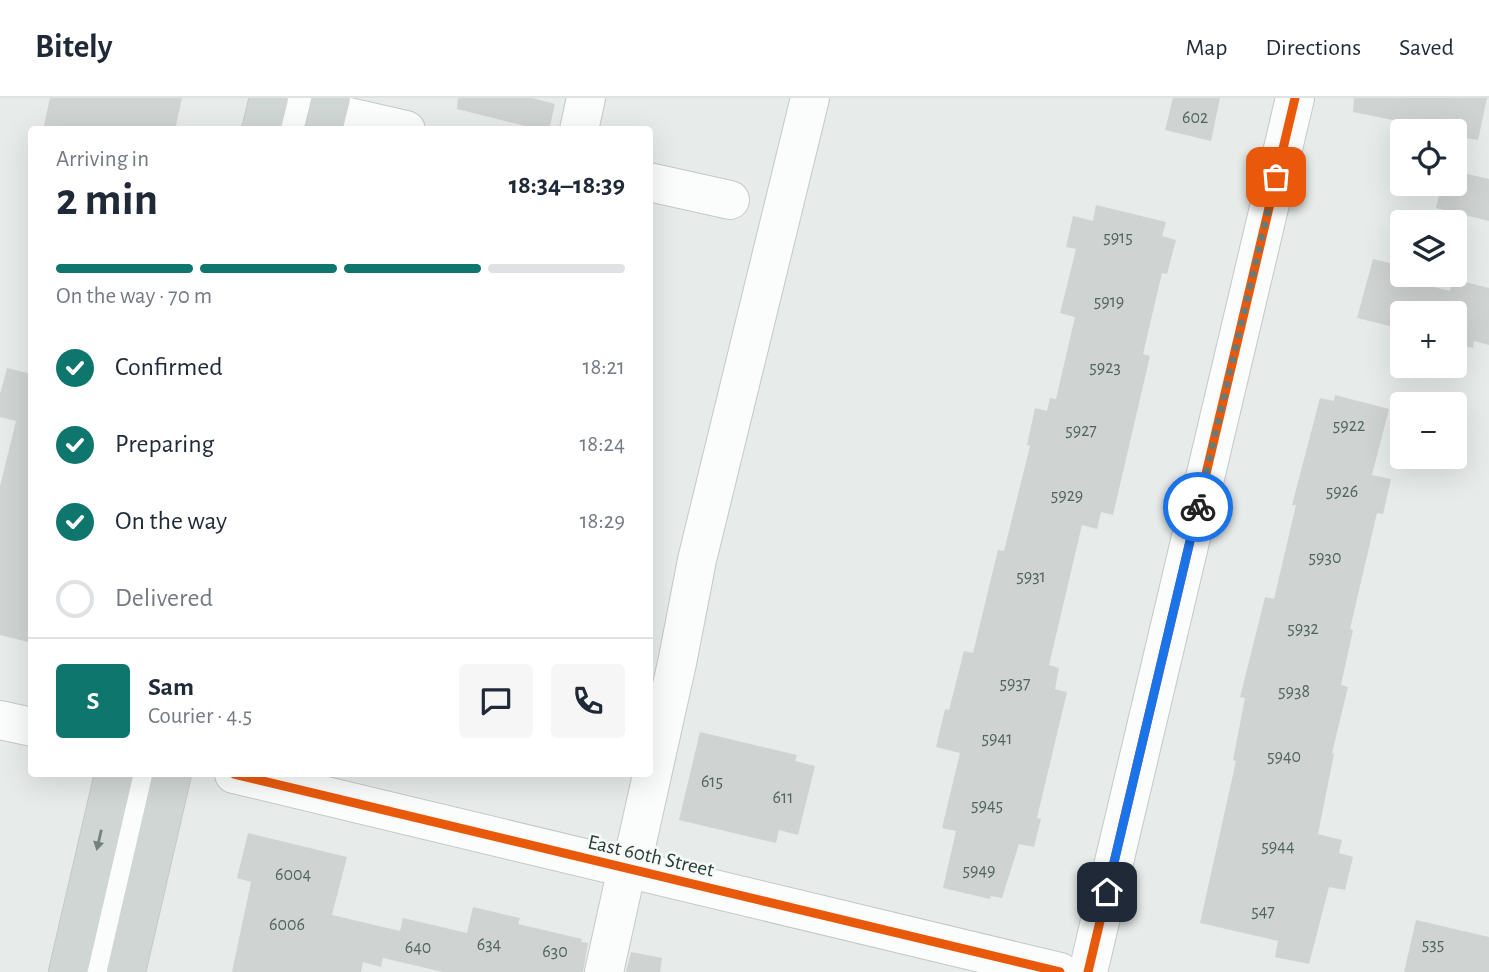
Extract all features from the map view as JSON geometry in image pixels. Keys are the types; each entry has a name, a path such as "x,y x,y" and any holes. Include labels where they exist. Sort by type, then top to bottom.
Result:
{"main road":[{"path":"262,126 269,98"},
{"path":"68,972 113,777"},
{"path":"126,972 171,777"}],"street":[{"path":"580,126 586,98"},
{"path":"653,766 697,560 810,98"},
{"path":"1088,972 1295,98"},
{"path":"297,126 320,109 390,126"},
{"path":"653,183 730,200"},
{"path":"0,720 28,726"},
{"path":"97,972 142,777"},
{"name":"East 60th Street","path":"247,777 1060,972"},
{"path":"604,972 650,777"}],"building":[{"path":"50,98 182,98 176,126 44,126"},
{"path":"458,98 532,98 555,104 550,126 525,126 457,109"},
{"path":"1173,98 1220,98 1211,141 1165,130"},
{"path":"1354,98 1487,98 1478,140 1467,138 1467,119 1390,119 1353,112"},
{"path":"1467,174 1489,179 1489,221 1467,216 1467,210 1436,208 1439,196 1467,196"},
{"path":"1096,205 1166,222 1162,236 1176,240 1167,274 1162,273 1143,354 1150,356 1113,515 1101,512 1097,529 1082,525 1049,665 1059,668 1055,689 1067,692 1037,818 1041,819 1034,847 1019,844 1002,898 991,896 990,899 943,888 956,831 942,828 960,753 936,747 945,709 949,710 964,651 973,653 998,550 1004,551 1030,446 1027,445 1035,408 1047,411 1050,398 1056,399 1075,317 1060,313 1076,249 1066,247 1073,216 1093,221"},
{"path":"1373,259 1390,263 1390,287 1434,287 1450,291 1451,287 1467,287 1467,282 1489,288 1489,345 1474,341 1473,348 1467,346 1467,301 1390,301 1390,326 1357,318"},
{"path":"7,368 28,373 28,642 0,635 0,486 16,421 0,417 0,394"},
{"path":"1335,395 1389,409 1372,475 1391,479 1383,514 1377,513 1350,629 1353,630 1341,685 1348,687 1332,753 1334,754 1318,834 1342,840 1339,853 1353,857 1345,890 1329,887 1309,964 1275,957 1278,941 1200,923 1236,761 1233,760 1245,698 1240,697 1265,597 1274,599 1296,505 1292,505 1320,398 1334,401"},
{"path":"700,732 797,755 795,761 815,766 798,835 779,830 776,843 679,820"},
{"path":"248,833 347,857 332,915 400,931 403,918 467,933 473,907 520,918 518,924 582,939 581,942 588,943 583,972 443,972 383,958 381,967 363,962 361,972 232,972 251,882 237,878"},
{"path":"1416,920 1489,937 1489,972 1404,972"},
{"path":"631,952 662,958 660,972 626,972"}],"cycle path":[{"path":"1088,972 1295,98"},
{"path":"247,777 1060,972"}],"way so far":[{"path":"1198,507 1276,177"}],"route":[{"path":"1107,892 1198,507"}]}
